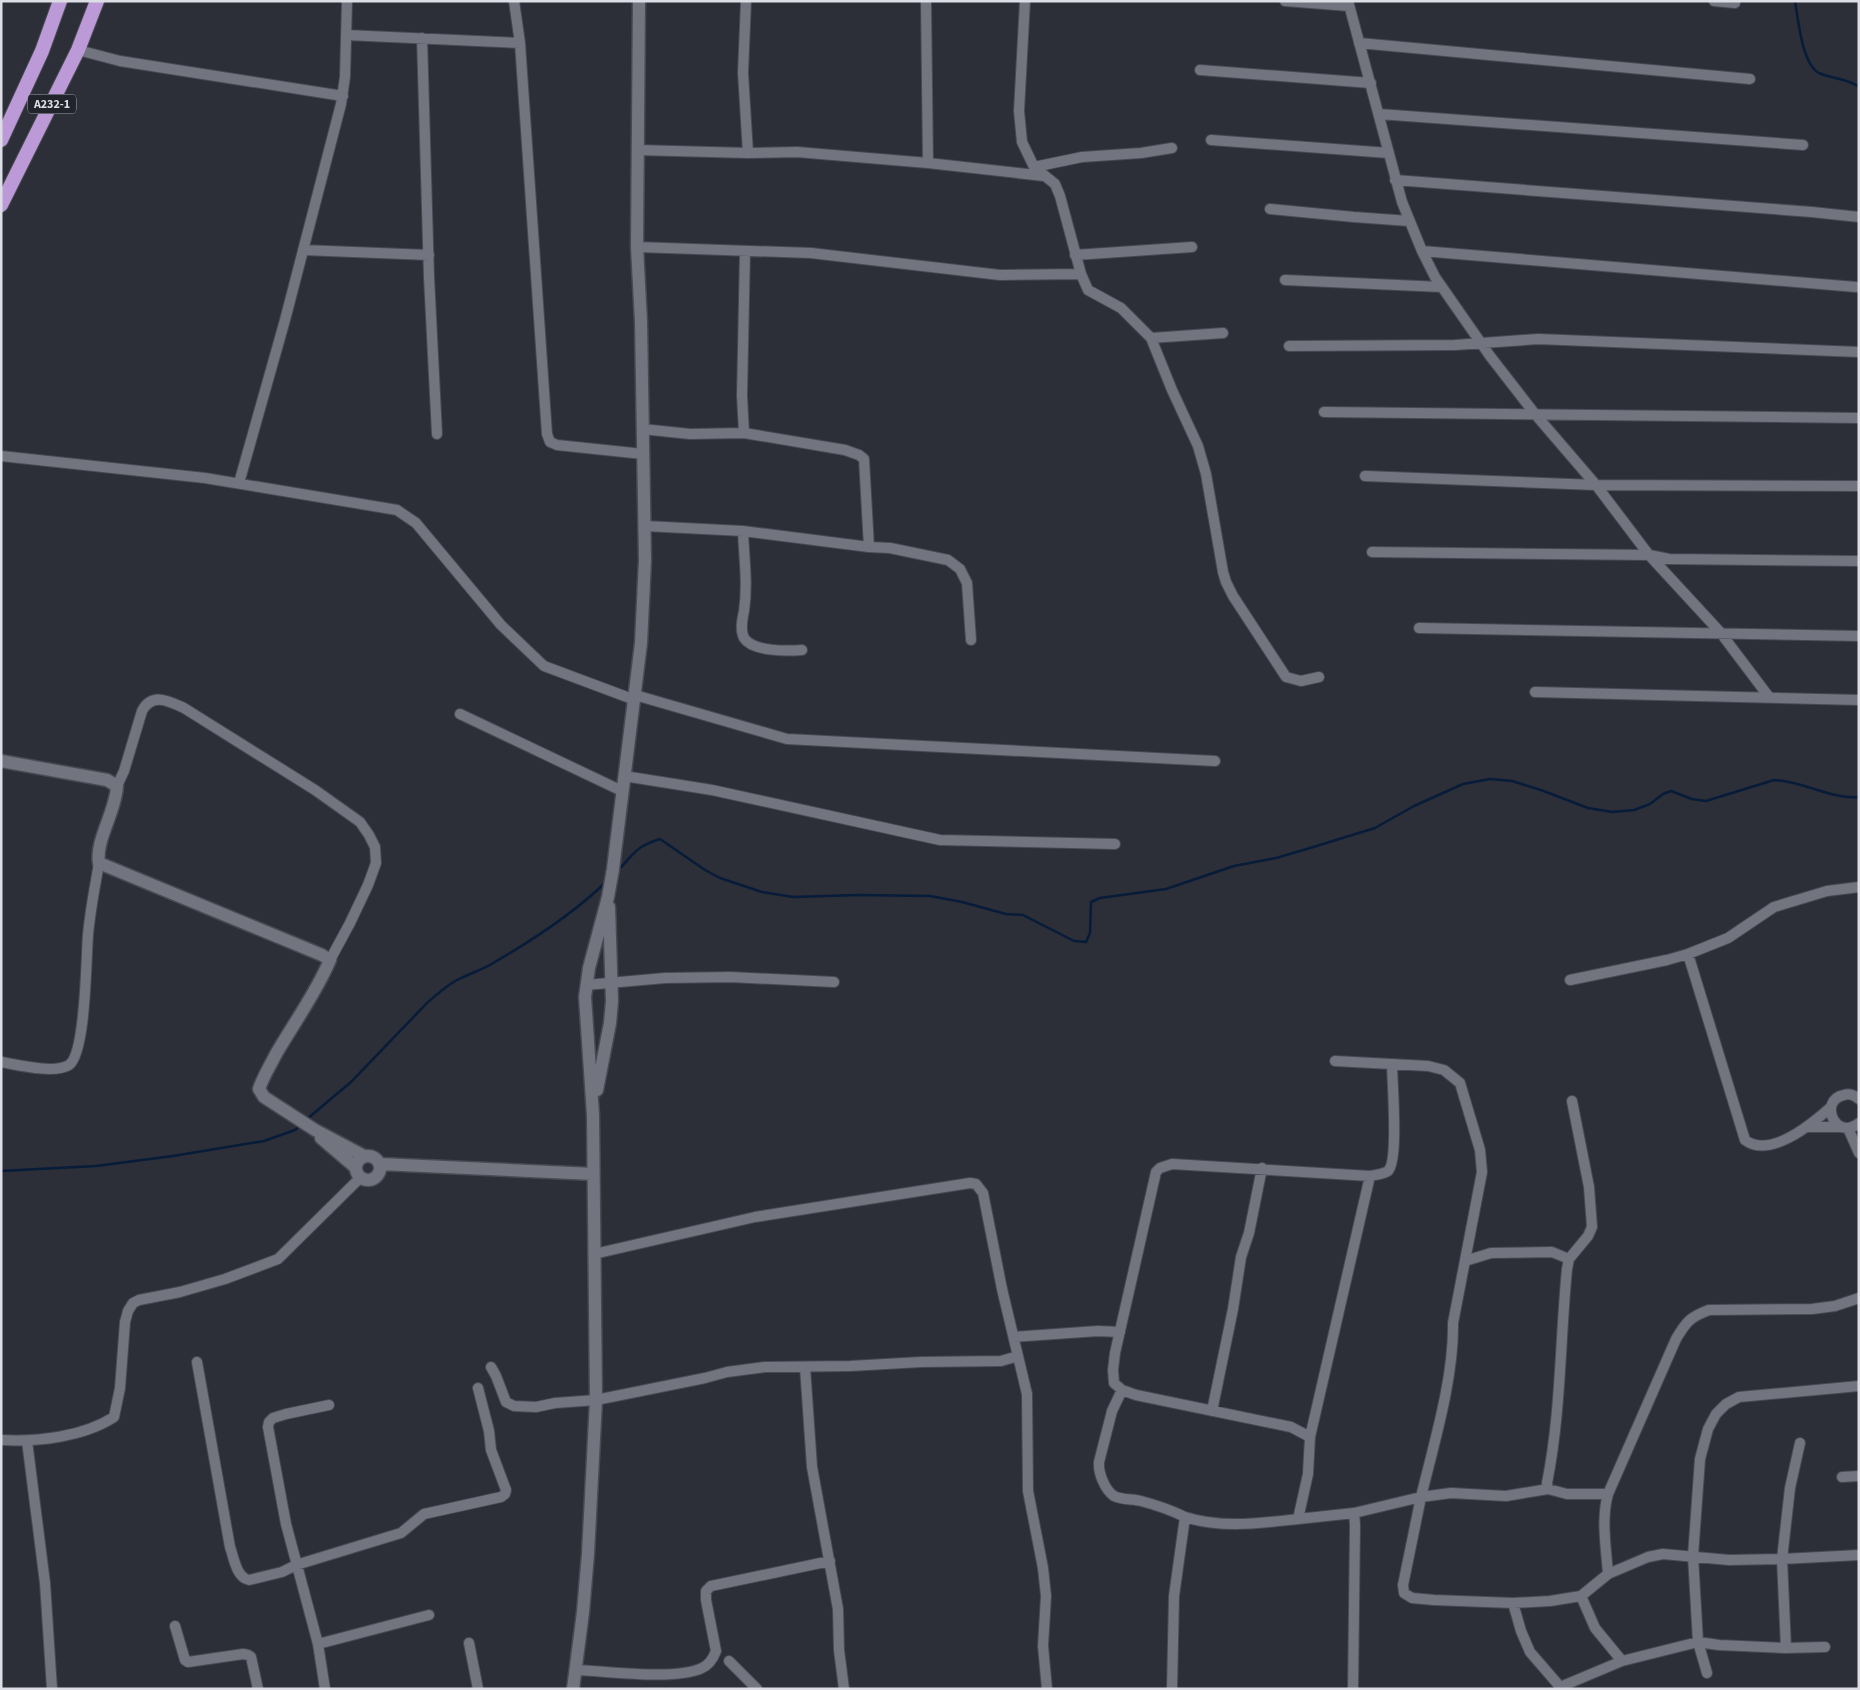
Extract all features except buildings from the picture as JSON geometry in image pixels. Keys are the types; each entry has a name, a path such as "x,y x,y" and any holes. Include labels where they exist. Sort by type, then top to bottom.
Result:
{"highway":[{"name":"A232-1","path":"1,140 42,51 60,1"},
{"name":"A232-1","path":"1,205 78,50 97,1"}],"street":[{"path":"238,483 304,250 343,96 347,1"},
{"path":"514,1 520,44 547,434 550,442 557,445 643,454"},
{"path":"573,1689 588,1554 596,1400 593,1115 585,1012 586,985 613,869 641,643 645,526 641,322 637,247 636,150 639,1"},
{"path":"746,1 743,73 748,153"},
{"path":"926,1 928,163"},
{"path":"1025,1 1019,111 1022,142 1034,167 1055,184 1060,196 1080,274 1088,290 1121,308 1151,338 1198,446 1206,474 1226,582 1286,677 1301,681 1319,678"},
{"path":"1285,1 1348,4 1371,83 1395,180 1422,251 1442,288 1535,414 1596,485 1650,555 1720,632 1769,697"},
{"path":"1714,1 1735,3"},
{"path":"346,34 520,44"},
{"path":"422,38 437,434"},
{"path":"1359,43 1750,79"},
{"path":"78,50 120,61 343,96"},
{"path":"1200,70 1371,83"},
{"path":"1379,114 1803,145"},
{"path":"1211,140 1389,153"},
{"path":"1034,167 1082,157 1141,153 1172,148"},
{"path":"636,150 748,153 797,152 928,163 1045,176"},
{"path":"1395,180 1859,217"},
{"path":"1270,209 1409,221"},
{"path":"637,247 811,253 1000,275 1080,274"},
{"path":"1075,255 1192,247"},
{"path":"304,250 429,254"},
{"path":"744,433 742,396 745,251"},
{"path":"1422,251 1856,287"},
{"path":"1285,280 1442,288"},
{"path":"1151,338 1223,333"},
{"path":"1289,346 1455,345 1538,339 1859,352"},
{"path":"1324,412 1859,418"},
{"path":"642,429 690,434 744,433 837,448 859,454 864,459 869,547"},
{"path":"1,456 205,478 397,510 416,523 501,624 544,666 635,697 787,739 1215,761"},
{"path":"1365,476 1596,485 1859,486"},
{"path":"645,526 742,531 890,548 948,560 960,569 967,583 971,640"},
{"path":"742,531 746,600 741,626 745,639 754,646 783,652 802,650"},
{"path":"1372,552 1650,555 1669,560 1859,561"},
{"path":"1419,628 1859,636"},
{"path":"1535,692 1859,700"},
{"path":"1,1062 39,1068 61,1068 70,1064 77,1055 83,1010 88,933 99,863 99,851 116,799 117,786 124,771 142,711 146,703 158,699 184,708 315,790 360,822 375,847 376,863 350,923 262,1080 259,1089 264,1097 315,1130 364,1156 376,1158 380,1164 380,1172 375,1178 367,1180 315,1130"},
{"path":"460,714 622,791"},
{"path":"1,761 98,778 107,780 117,786"},
{"path":"624,776 712,790 940,840 1115,844"},
{"path":"99,863 322,955 330,960"},
{"path":"1570,980 1688,954 1728,938 1774,907 1827,891 1859,887"},
{"path":"593,1115 610,1023 612,982 608,897"},
{"path":"1688,954 1746,1140 1757,1147 1774,1145 1807,1127 1831,1107 1836,1098 1846,1094 1858,1097"},
{"path":"586,985 665,978 730,977 834,982"},
{"path":"1334,1060 1428,1066 1444,1070 1460,1082 1465,1093 1480,1150 1482,1172 1453,1323 1454,1346 1403,1585 1404,1593 1412,1598 1513,1603 1581,1596 1608,1574 1655,1555 1676,1554 1712,1559 1782,1559 1859,1555"},
{"path":"1310,1437 1290,1427 1136,1395 1122,1390 1114,1383 1113,1370 1120,1332 1156,1172 1164,1166 1172,1164 1370,1176 1387,1172 1390,1170 1394,1158 1392,1064"},
{"path":"1548,1488 1560,1386 1569,1259 1588,1236 1592,1227 1589,1187 1572,1101"},
{"path":"1831,1107 1832,1117 1838,1125 1845,1127 1859,1153"},
{"path":"1807,1127 1845,1127 1859,1123"},
{"path":"1,1440 27,1441 45,1439 86,1430 104,1424 114,1417 120,1388 124,1322 133,1303 225,1279 278,1259 358,1173 358,1160 364,1156"},
{"path":"380,1164 593,1174"},
{"path":"1212,1410 1233,1309 1241,1257 1249,1233 1262,1168"},
{"path":"1298,1519 1308,1474 1310,1437 1370,1176"},
{"path":"594,1254 755,1217 970,1183 976,1184 983,1193 1002,1289 1027,1394 1028,1491 1043,1568 1046,1596 1043,1646 1047,1689"},
{"path":"1464,1261 1491,1253 1552,1252 1569,1259"},
{"path":"1608,1574 1604,1506 1676,1339 1686,1322 1694,1316 1709,1310 1812,1309 1834,1306 1859,1298"},
{"path":"1014,1337 1098,1331 1120,1332"},
{"path":"491,1367 506,1402 514,1406 536,1407 555,1403 596,1400 727,1372 765,1367 1001,1361 1018,1356"},
{"path":"197,1362 230,1547 240,1574 249,1580 282,1572 401,1533 424,1514 501,1497 505,1494 506,1490 491,1450 489,1430 478,1388"},
{"path":"805,1367 812,1467 838,1609 839,1650 844,1689"},
{"path":"1707,1673 1698,1642 1693,1556 1700,1459 1708,1429 1716,1414 1726,1404 1740,1398 1859,1386"},
{"path":"1122,1390 1112,1411 1099,1462 1099,1470 1108,1492 1117,1498 1140,1501 1166,1508 1185,1517 1200,1521 1246,1525 1354,1513 1421,1497 1451,1493 1506,1496 1548,1488 1567,1494 1608,1494"},
{"path":"325,1689 318,1644 286,1524 268,1427 269,1422 273,1418 329,1406"},
{"path":"27,1441 45,1583 52,1689"},
{"path":"1786,1648 1782,1559 1790,1488 1800,1443"},
{"path":"1842,1477 1859,1476"},
{"path":"1353,1689 1354,1513"},
{"path":"1172,1689 1174,1596 1185,1517"},
{"path":"575,1670 666,1675 692,1672 704,1668 713,1659 716,1652 706,1600 706,1591 711,1586 830,1561"},
{"path":"1581,1596 1595,1628 1622,1661"},
{"path":"1513,1603 1521,1631 1530,1652 1561,1688 1622,1661 1698,1642 1719,1645 1786,1648 1825,1647"},
{"path":"318,1644 429,1615"},
{"path":"175,1626 185,1660 188,1662 242,1654 248,1655 251,1658 258,1689"},
{"path":"469,1644 478,1689"},
{"path":"729,1661 757,1689"}],"waterway":[{"path":"1795,1 1799,29 1808,60 1813,68 1819,73 1850,82 1859,87"},
{"path":"617,871 640,848 660,839 720,878 762,892 793,897 858,895 930,896 962,902 1006,914 1023,915 1074,941 1086,942 1090,933 1091,902 1100,898 1166,889 1234,866 1276,858 1375,828 1414,806 1463,784 1490,779 1512,781 1588,808 1612,812 1634,810 1650,804 1663,794 1671,791 1692,799 1706,801 1774,780 1795,783 1827,793 1859,797"},
{"path":"307,1119 351,1082 427,1003 441,991 457,980 488,966 535,938 579,906 606,882"},
{"path":"1,1171 96,1166 173,1156 264,1141 295,1130 301,1125"}]}
